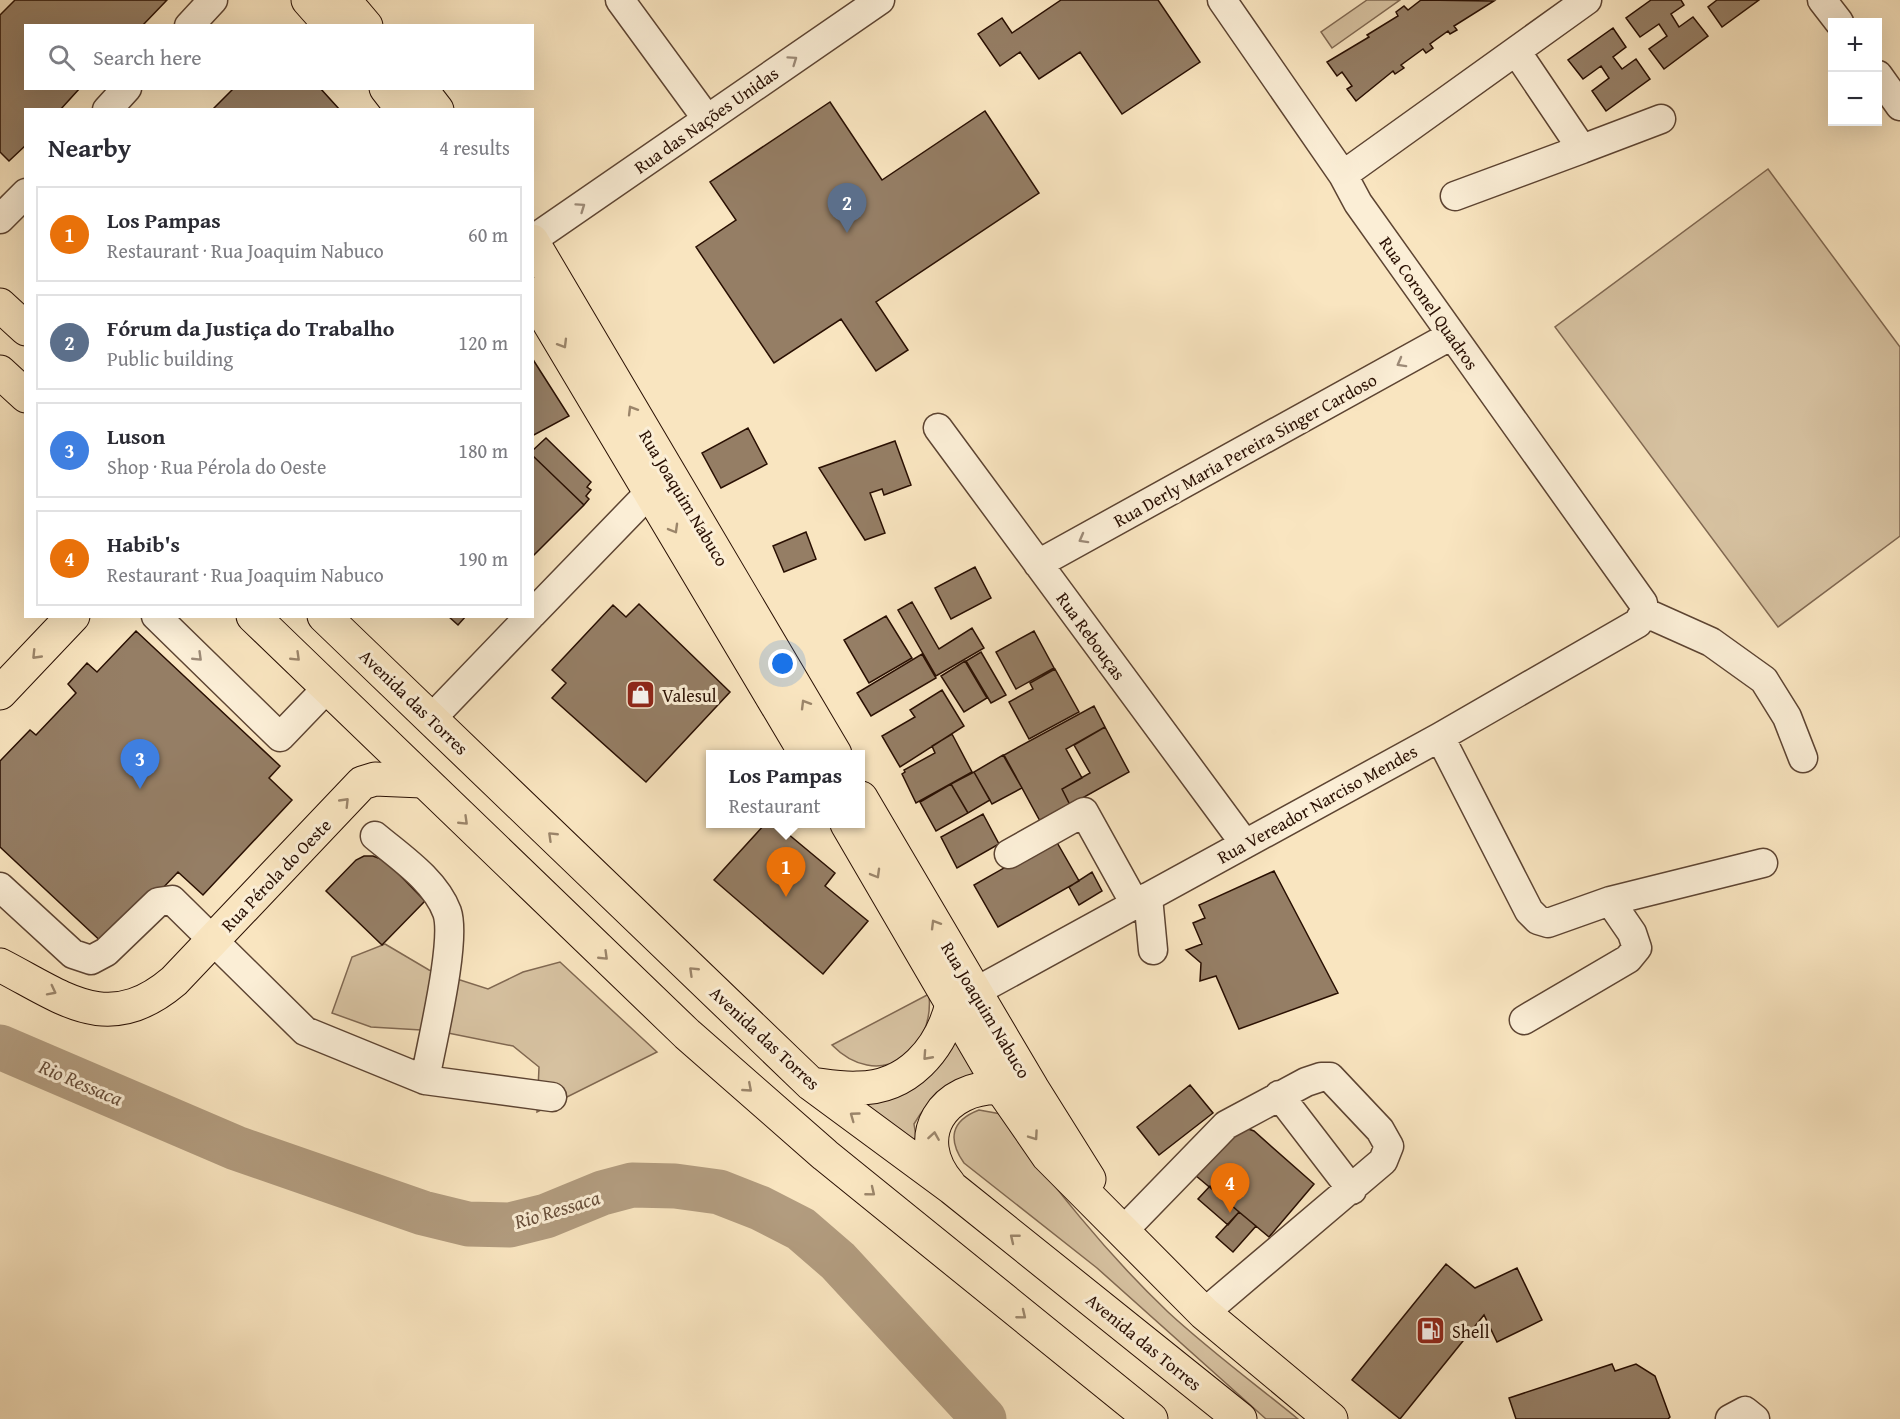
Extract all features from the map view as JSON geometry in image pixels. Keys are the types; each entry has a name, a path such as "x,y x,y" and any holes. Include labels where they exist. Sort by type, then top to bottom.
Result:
{"main road":[{"path":"308,0 329,24"},
{"path":"344,0 364,24"},
{"path":"388,90 401,108"},
{"path":"422,90 435,108"},
{"name":"Rua Joaquim Nabuco","path":"534,244 833,750"},
{"name":"Rua Joaquim Nabuco","path":"534,297 652,490 804,750"},
{"path":"0,372 24,394"},
{"path":"0,693 71,618"},
{"path":"255,618 624,975 753,1093 825,1155 1151,1419"},
{"name":"Avenida das Torres","path":"326,618 811,1084 952,1188 1240,1419"},
{"name":"Rua Pérola do Oeste","path":"0,964 78,1004 98,1010 121,1010 143,1004 174,981 362,783 375,779 422,781"},
{"name":"Rua Joaquim Nabuco","path":"865,806 964,998 1012,1081 1048,1156 1204,1313 1331,1419"},
{"name":"Rua Joaquim Nabuco","path":"850,828 964,998"},
{"path":"811,1084 860,1088 882,1085 903,1076 922,1062 937,1045 964,998"},
{"path":"952,1188 940,1174 933,1156 932,1137 937,1119 948,1103 964,1092 1012,1081"}],"street":[{"path":"191,24 213,0"},
{"path":"620,0 707,119"},
{"name":"Rua das Nações Unidas","path":"534,240 880,0"},
{"name":"Rua Coronel Quadros","path":"1222,0 1343,175 1358,203 1644,608"},
{"path":"1343,175 1587,0"},
{"path":"1822,0 1836,18"},
{"path":"1516,51 1582,149"},
{"path":"1882,81 1900,106"},
{"path":"108,108 125,90"},
{"path":"1455,196 1661,119"},
{"name":"Rua Derly Maria Pereira Singer Cardoso","path":"1038,564 1452,335"},
{"name":"Rua Rebouças","path":"938,428 1245,844"},
{"path":"534,612 652,490"},
{"path":"1644,608 1711,642 1764,680 1787,717 1803,758"},
{"name":"Rua Vereador Narciso Mendes","path":"964,998 1440,737 1638,622 1644,608"},
{"path":"158,618 280,736 328,687"},
{"path":"431,719 528,618"},
{"path":"1440,737 1529,911 1538,920 1548,922 1610,901 1763,863"},
{"path":"1010,854 1084,812 1142,901 1153,950"},
{"path":"375,836 429,883 447,912 450,938 425,1080"},
{"path":"0,887 73,954 91,960 106,952 158,902 172,900 305,1031 425,1080 552,1097"},
{"path":"1524,1020 1628,959 1637,948 1632,933 1610,901"},
{"path":"1117,1226 1226,1125 1306,1082 1321,1077 1330,1077 1380,1130 1389,1146 1383,1161 1352,1190 1204,1313"},
{"path":"1279,1095 1352,1190"},
{"path":"1730,1419 1745,1411 1755,1419"}],"shaded area":[{"path":"1367,0 1400,0 1332,48 1321,32"},
{"path":"1768,169 1900,347 1900,536 1778,627 1555,327"},
{"path":"385,944 429,970 488,989 523,972 560,962 657,1052 537,1112 539,1067 513,1046 438,1031 371,1027 332,1013 352,957"},
{"path":"929,994 928,1016 923,1034 913,1049 900,1060 884,1065 867,1065 849,1059 832,1045"},
{"path":"953,1036 977,1077 956,1084 940,1093 920,1114 914,1124 918,1149 851,1097"},
{"path":"979,1110 1001,1114 1080,1217 1122,1266 1168,1312 1298,1419 1266,1419 1097,1268 964,1163 956,1147 955,1132 962,1120"}],"building":[{"path":"15,0 167,0 144,24 24,24 24,90 78,90 62,108 24,108 24,147 9,161 0,152 0,15"},
{"path":"1061,0 1158,0 1200,62 1122,114 1080,52 1039,79 1020,52 1000,66 978,34 1002,18 1012,33"},
{"path":"1421,0 1494,1 1454,26 1457,30 1450,34 1448,31 1430,44 1433,48 1426,53 1423,49 1401,65 1404,68 1395,74 1393,71 1356,101 1347,89 1352,86 1342,72 1337,76 1327,62 1369,37 1367,35 1398,16 1396,12 1404,6 1408,10"},
{"path":"1651,0 1681,0 1684,5 1671,14 1679,27 1693,17 1708,36 1664,69 1649,49 1667,36 1659,24 1640,37 1626,18"},
{"path":"1717,0 1759,0 1722,27 1708,7"},
{"path":"1613,28 1626,47 1613,57 1622,69 1636,59 1650,79 1606,111 1592,91 1609,78 1601,66 1583,79 1568,60"},
{"path":"232,90 322,90 338,108 214,108"},
{"path":"830,102 882,180 985,111 1039,193 876,302 908,350 876,371 841,319 774,363 696,247 736,220 710,182"},
{"path":"534,361 569,416 534,435"},
{"path":"748,428 767,464 721,488 702,453"},
{"path":"546,438 591,482 587,487 591,490 586,496 589,499 584,505 534,457 534,449"},
{"path":"895,441 911,485 884,495 882,489 870,493 885,533 865,540 819,468"},
{"path":"534,457 584,505 534,555"},
{"path":"806,532 816,559 784,572 773,546"},
{"path":"975,567 991,598 951,619 935,588"},
{"path":"912,602 939,649 972,628 984,648 936,676 898,610"},
{"name":"Valesul","path":"639,604 730,692 646,782 552,698 566,683 552,670 613,605 626,617"},
{"path":"886,616 912,658 869,683 844,640"},
{"path":"450,618 464,618 458,625"},
{"path":"136,631 280,766 269,778 292,800 203,895 178,872 107,947 0,847 0,761 30,730 36,735 76,693 68,684 87,663 97,672"},
{"path":"1034,631 1054,668 1016,689 996,652"},
{"path":"981,652 1006,695 991,703 966,661"},
{"path":"922,654 936,678 871,716 857,693"},
{"path":"965,661 987,698 964,712 941,676"},
{"path":"1055,669 1079,712 1029,739 1009,702 1033,689 1030,683"},
{"path":"942,690 964,726 900,767 882,736 915,717 910,710"},
{"path":"1094,706 1105,727 1066,749 1082,778 1062,789 1070,805 1040,821 1004,755"},
{"path":"1105,727 1129,772 1070,805 1062,789 1090,773 1074,745"},
{"path":"952,734 972,772 916,803 902,774 904,770 935,753 932,746"},
{"path":"1003,755 1022,788 992,804 974,772"},
{"path":"974,772 990,800 968,813 951,784"},
{"path":"951,784 968,813 936,831 920,802"},
{"path":"983,814 999,844 957,868 941,837"},
{"path":"761,828 781,828 835,873 825,886 868,921 823,974 714,880"},
{"path":"1055,839 1079,881 998,927 974,885"},
{"path":"364,856 373,856 386,861 425,901 382,945 326,891 356,860"},
{"path":"1274,871 1338,993 1239,1029 1216,976 1200,981 1201,963 1186,950 1202,944 1193,923 1205,918 1199,905"},
{"path":"1092,872 1102,891 1079,905 1069,887"},
{"path":"1190,1085 1213,1113 1159,1155 1137,1127"},
{"path":"1240,1126 1254,1131 1314,1184 1269,1237 1195,1175"},
{"path":"1210,1186 1239,1212 1228,1225 1198,1199"},
{"path":"1239,1212 1256,1226 1233,1252 1216,1237"},
{"name":"Shell","path":"1446,1264 1475,1288 1517,1268 1542,1320 1497,1342 1484,1315 1400,1419 1352,1380"},
{"path":"1612,1364 1615,1371 1636,1364 1655,1376 1670,1417 1668,1419 1516,1419 1509,1398"}],"waterway":[{"name":"Rio Ressaca","path":"0,1047 236,1148 423,1213 468,1224 510,1225 546,1216 602,1193 632,1185 675,1186 719,1192 760,1208 801,1229 838,1261 984,1419"}],"place":[{"name":"Fórum da Justiça do Trabalho","path":"847,233"},
{"name":"Valesul","path":"641,695"},
{"name":"Luson","path":"140,789"},
{"name":"Los Pampas","path":"786,897"},
{"name":"Habib's","path":"1230,1213"},
{"name":"Shell","path":"1431,1331"}]}
